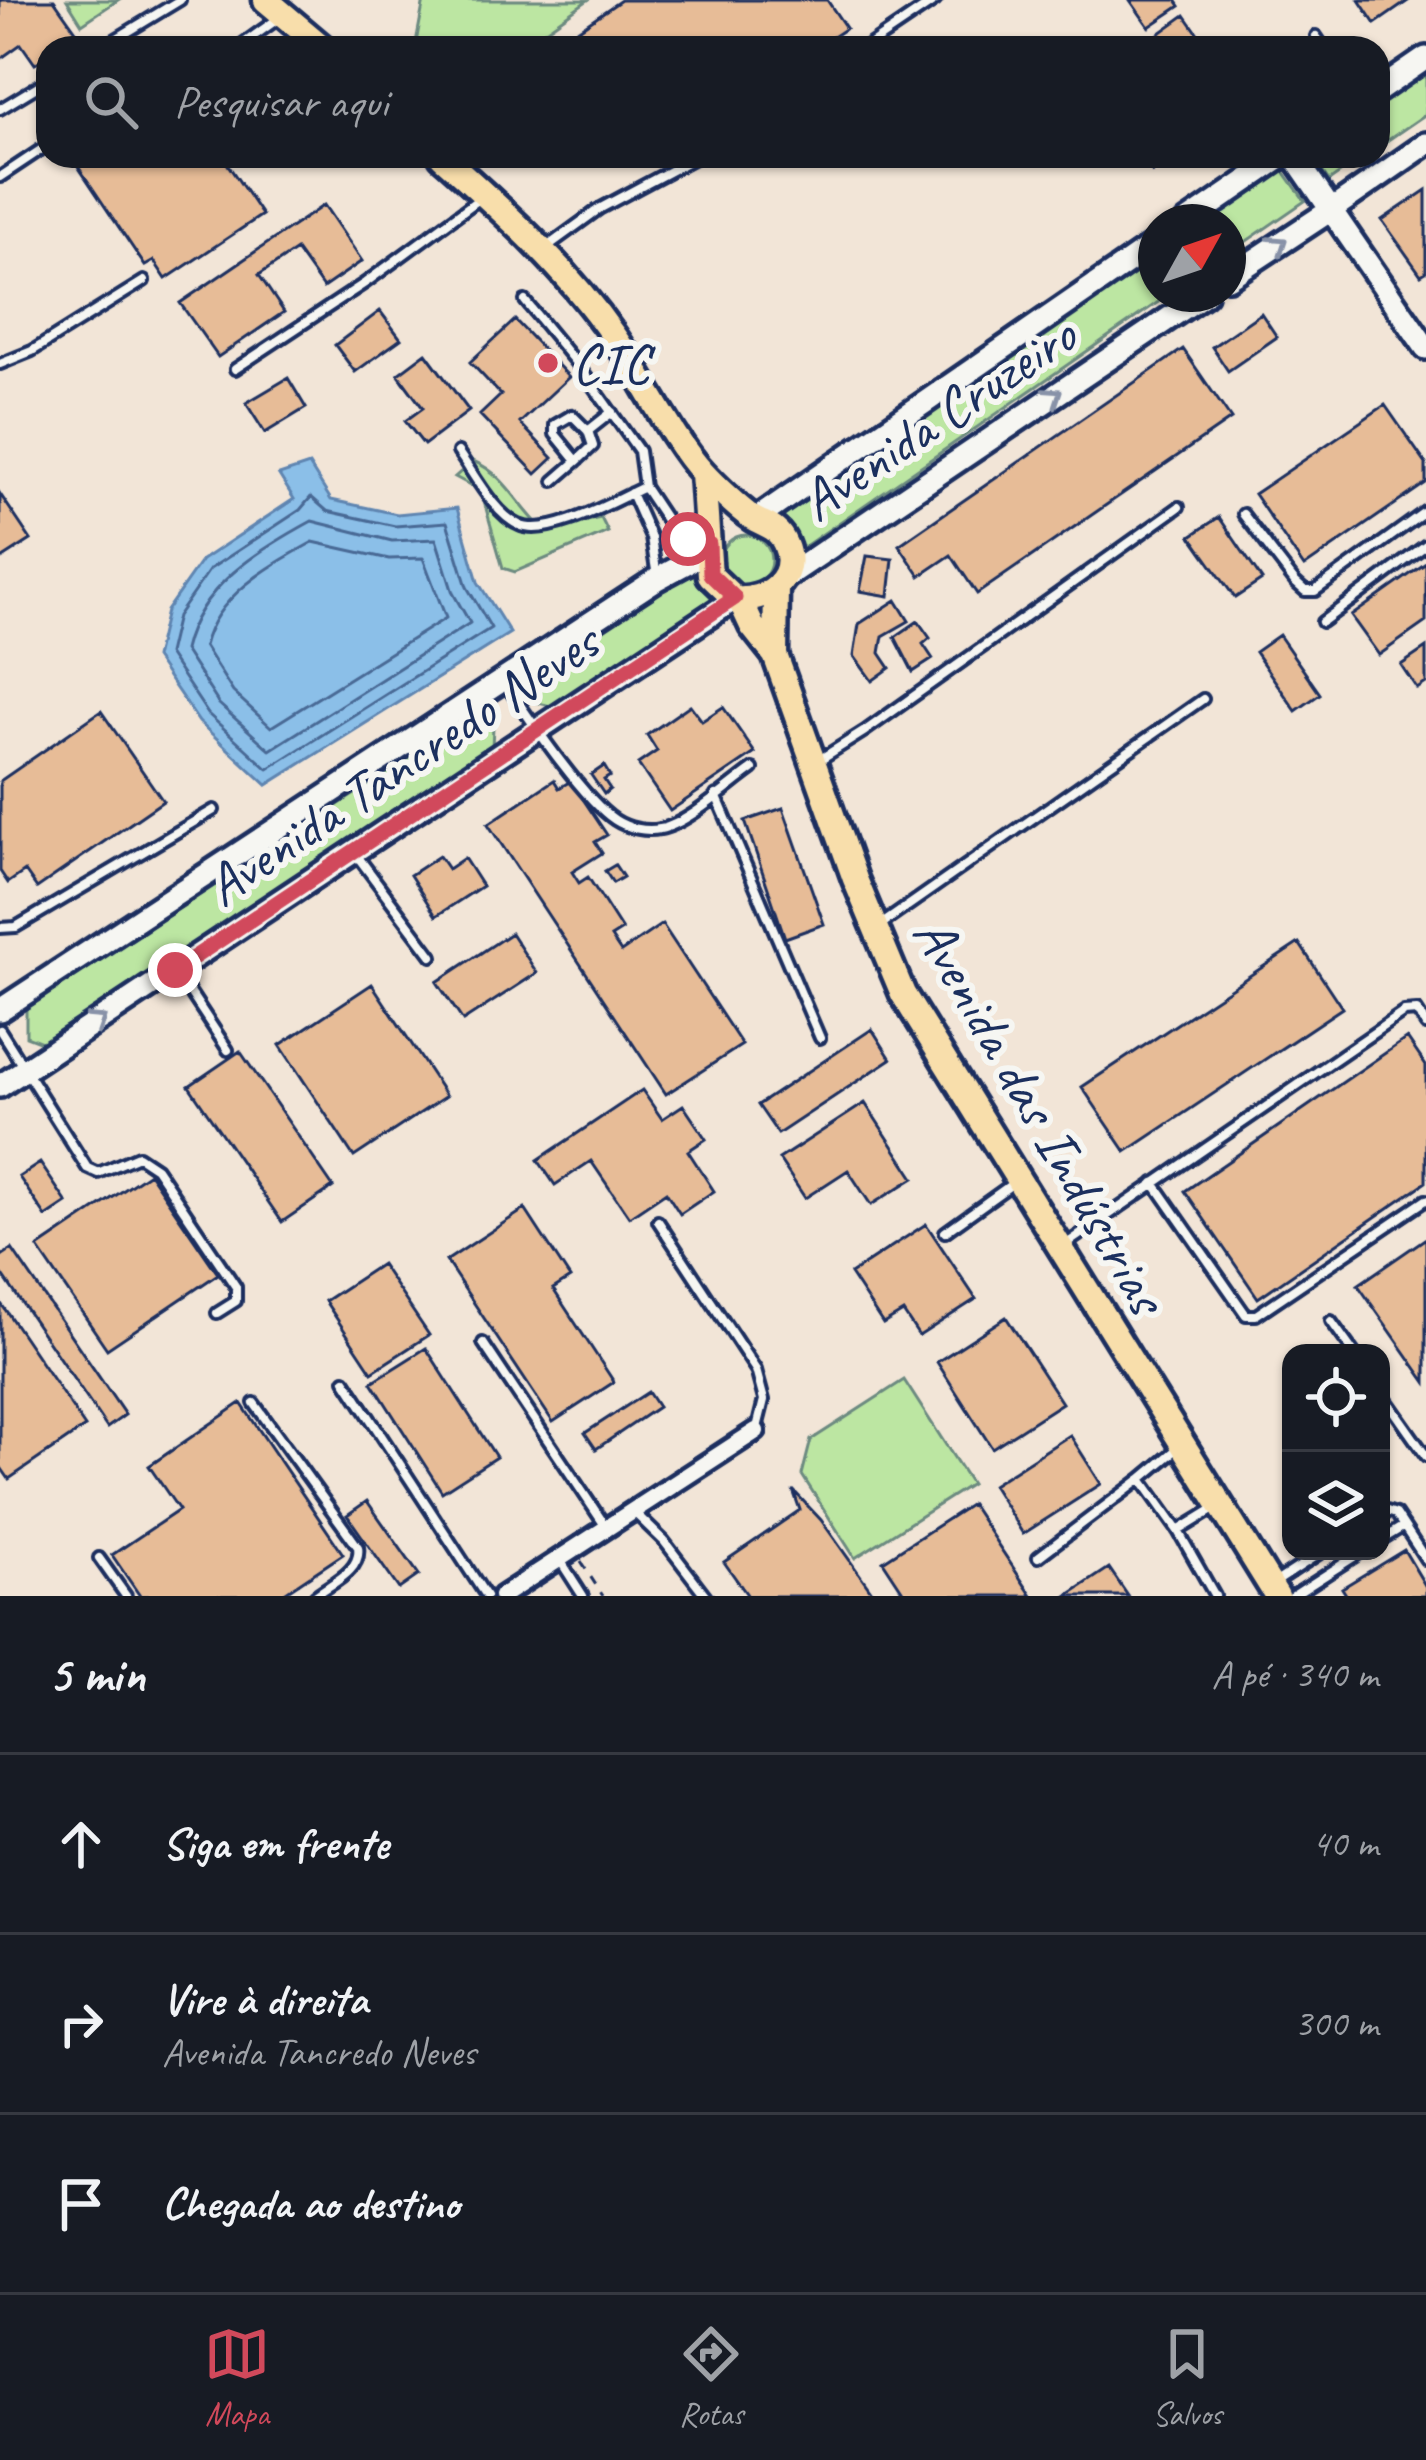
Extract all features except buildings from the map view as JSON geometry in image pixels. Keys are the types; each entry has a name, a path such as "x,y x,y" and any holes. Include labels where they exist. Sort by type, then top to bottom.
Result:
{"main road":[{"path":"276,7 309,36"},
{"path":"1390,83 1426,58"},
{"path":"1246,266 1426,144"},
{"path":"456,168 543,250 613,334 703,473 784,541 788,554 779,584 775,655"},
{"path":"1207,204 1249,168"},
{"path":"1302,168 1426,348"},
{"name":"Avenida Cruzeiro","path":"754,518 1138,255"},
{"name":"Avenida Cruzeiro","path":"779,584 1179,312"},
{"path":"703,473 710,574 737,599 775,655"},
{"path":"709,546 728,523 754,518"},
{"name":"Avenida Tancredo Neves","path":"0,1010 709,546"},
{"path":"737,599 757,598 779,584"},
{"name":"Avenida Tancredo Neves","path":"0,1086 737,599"},
{"name":"Avenida das Indústrias","path":"775,655 812,764 903,994 1280,1593"}],"street":[{"path":"502,1596 757,1430"}],"lane":[{"path":"121,36 180,0"},
{"path":"883,36 936,0"},
{"path":"248,36 276,7"},
{"path":"0,109 36,87"},
{"path":"0,177 36,154"},
{"path":"543,250 599,209 676,168"},
{"path":"235,369 364,284 485,194"},
{"path":"0,364 32,351 144,281"},
{"path":"525,301 639,451 644,487 677,533 709,546"},
{"path":"588,431 612,412"},
{"path":"554,481 577,461 593,446 588,431 572,415 553,429 577,461"},
{"path":"458,452 505,515 529,528 586,514 644,487"},
{"path":"631,493 651,538 657,579"},
{"path":"812,764 1180,507"},
{"path":"1243,514 1295,582 1305,591 1316,591 1426,511"},
{"path":"1322,622 1426,545"},
{"path":"504,682 538,731 613,819 624,824 662,829 753,769"},
{"path":"876,929 1203,699"},
{"path":"716,794 820,1039"},
{"path":"0,928 16,927 214,810"},
{"path":"354,852 432,956"},
{"path":"175,970 228,1050"},
{"path":"1061,1248 1404,1012 1417,1011 1426,1025"},
{"path":"0,1030 87,1168 98,1173 138,1156 156,1168 236,1287 236,1301 217,1313"},
{"path":"946,1232 1018,1179"},
{"path":"1154,1183 1246,1315 1256,1315 1426,1200"},
{"path":"658,1221 756,1370 764,1400 757,1430"},
{"path":"1331,1321 1348,1344"},
{"path":"483,1343 607,1528"},
{"path":"345,1380 486,1596"},
{"path":"254,1403 358,1547 356,1565 314,1596"},
{"path":"1390,1405 1426,1456"},
{"path":"1037,1557 1183,1445"},
{"path":"1141,1480 1178,1531 1215,1596"},
{"path":"1178,1531 1221,1505"},
{"path":"633,1511 664,1541 706,1596"},
{"path":"1390,1512 1426,1560"},
{"path":"1390,1535 1404,1526"},
{"path":"566,1554 583,1596"},
{"path":"99,1558 126,1596"},
{"path":"1280,1593 1319,1579 1350,1560"},
{"path":"1280,1593 1307,1561 1319,1579"}],"path":[{"path":"566,1554 603,1596"}],"green space":[{"path":"67,0 118,0 82,24"},
{"path":"424,0 588,0 537,36 417,36"},
{"path":"1426,71 1426,114 1390,139 1390,96"},
{"path":"1320,168 1347,168 1329,181"},
{"path":"1283,170 1305,201 1246,242 1246,204 1233,204"},
{"path":"1138,267 1138,312 1144,312 798,551 773,513"},
{"path":"473,461 503,483 544,530 601,518 608,532 515,572 503,568 481,491 455,477"},
{"path":"746,535 764,542 771,560 764,578 746,585 728,578 721,560 728,542"},
{"path":"694,569 717,603 558,708 531,701 533,675"},
{"path":"467,721 493,726 492,748 47,1044 26,1036 26,1008"},
{"path":"904,1380 971,1484 855,1558 802,1475 811,1440"}],"water":[{"path":"309,465 331,500 397,514 457,508 478,582 510,633 267,785 199,722 155,658 166,611 202,560 294,499 279,475"}],"place":[{"name":"CIC","path":"548,363"}],"route":[{"path":"175,970 735,598 710,574 709,544 688,539"}]}
